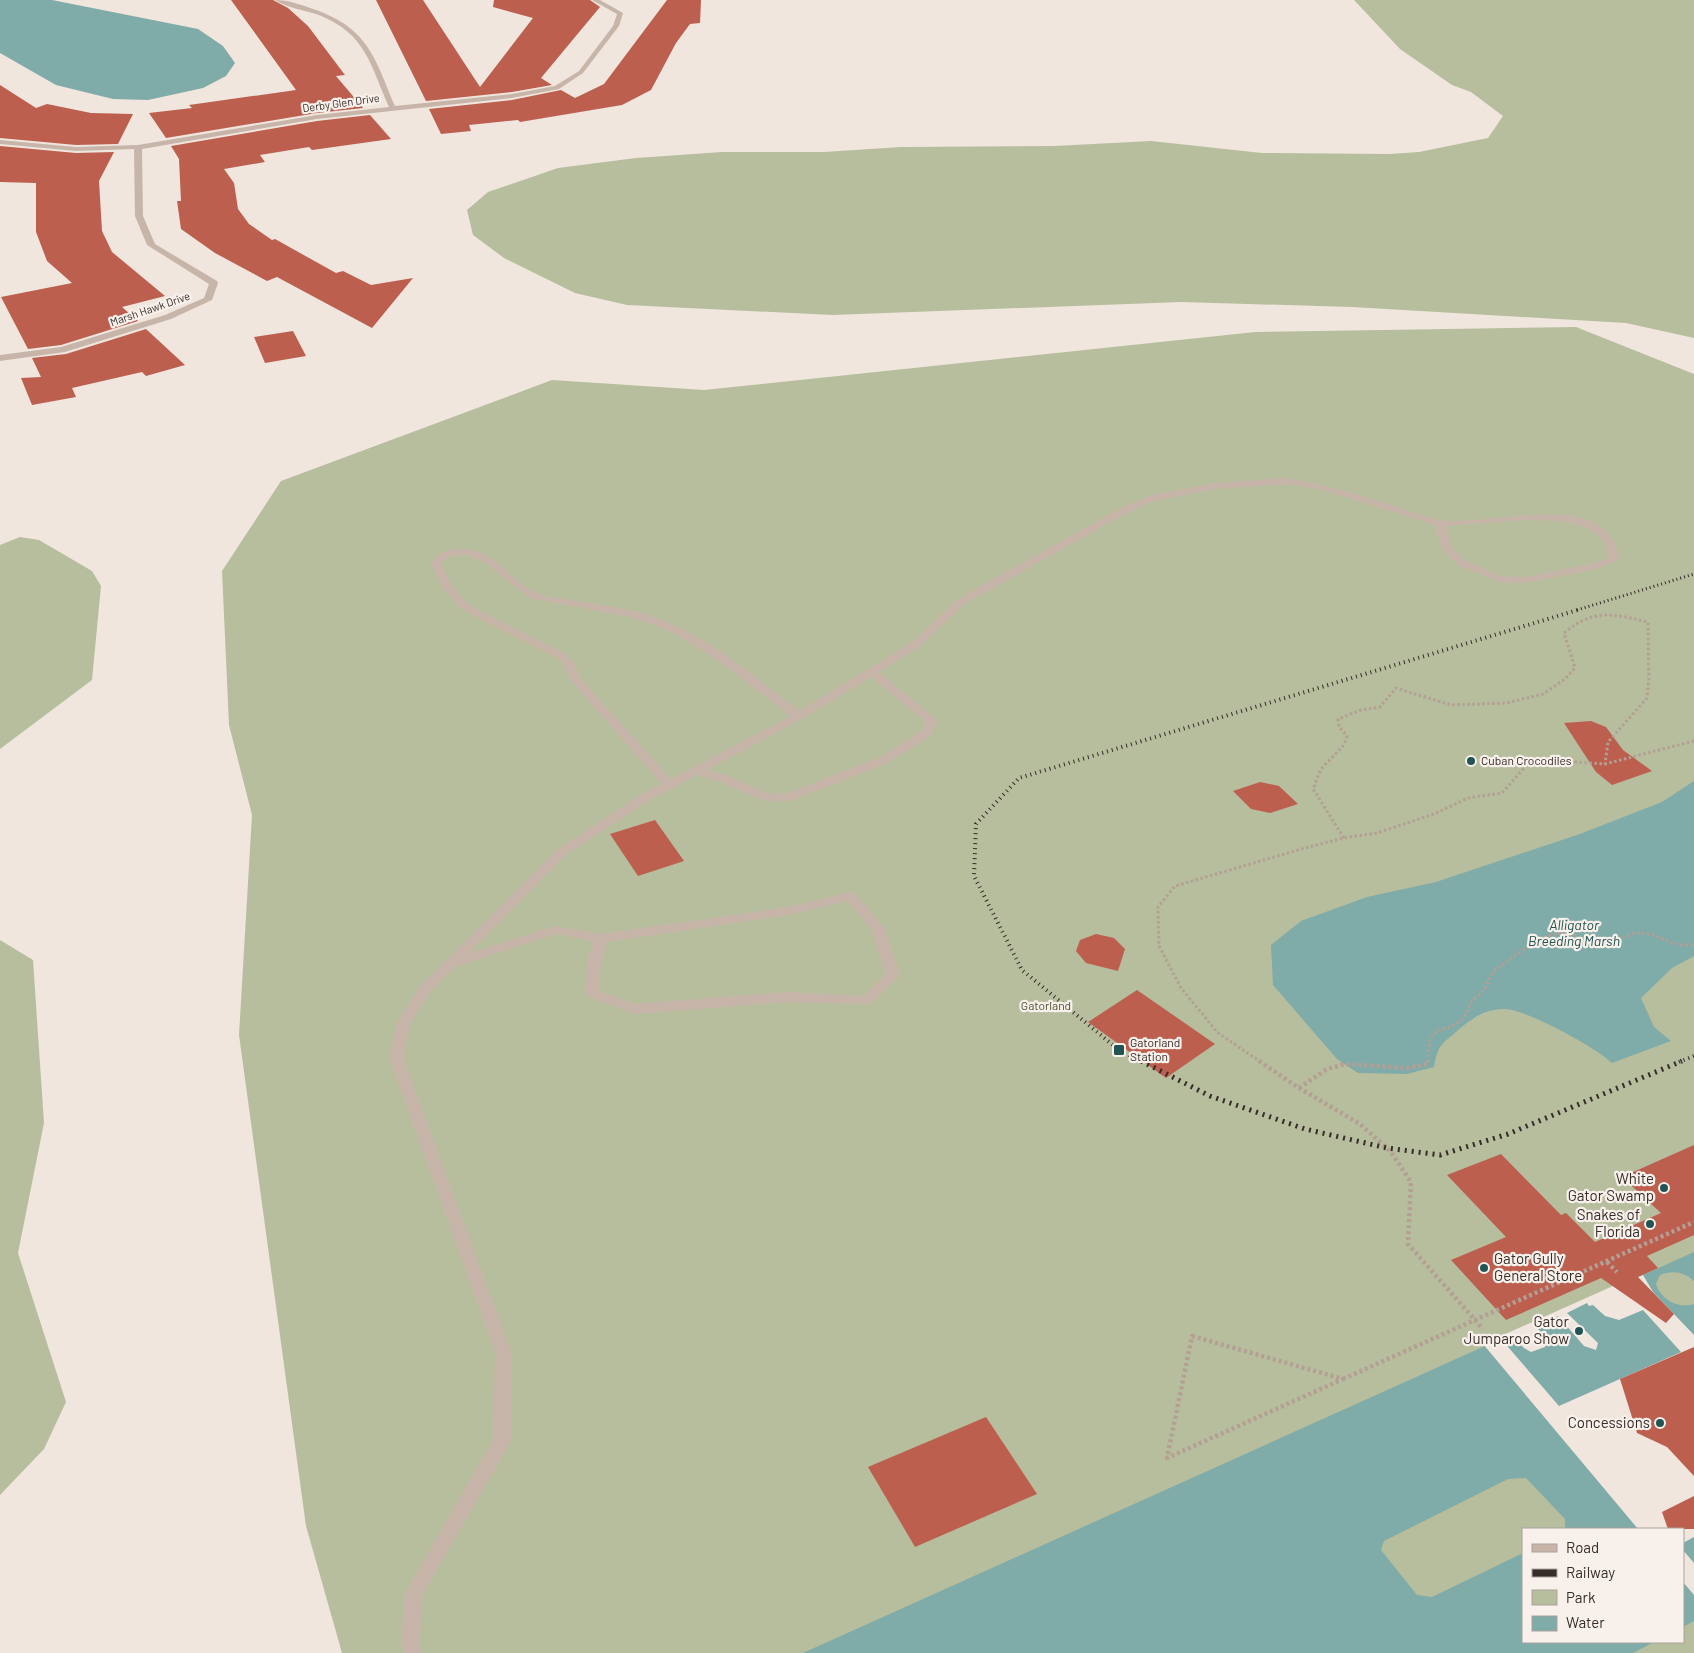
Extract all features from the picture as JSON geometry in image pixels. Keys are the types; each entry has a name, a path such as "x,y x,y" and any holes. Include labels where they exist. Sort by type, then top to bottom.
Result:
{"street":[{"path":"278,0 308,9 352,30 369,53 392,107"},
{"name":"Derby Glen Drive","path":"0,142 76,149 138,147 317,116 512,96 557,88 581,72 616,26 620,13 595,0"},
{"name":"Marsh Hawk Drive","path":"0,358 62,350 168,317 208,300 214,283 151,244 139,216 138,147"},
{"path":"413,1653 410,1643 414,1593 502,1441 503,1352 396,1057 404,1022 426,988 562,852 642,800 799,716 914,645 962,601 1104,521 1151,498 1216,486 1285,481 1324,487 1440,523 1476,522 1522,517 1560,518 1587,524 1606,536 1613,550 1614,560 1592,567 1524,580 1498,579 1462,563 1447,549 1440,523"},
{"path":"669,785 575,678 568,662 560,655 471,610 454,596 438,570 436,563 440,557 458,551 476,552 488,558 520,588 534,596 639,616 670,626 728,662 799,716"},
{"path":"696,771 722,778 768,798 790,796 884,760 926,733 932,721 872,671"},
{"path":"448,965 554,930 600,938 788,910 850,896 877,927 893,975 866,1001 786,997 634,1009 592,992 594,964 600,938"}],"path":[{"path":"1344,838 1313,789 1321,769 1344,745 1348,736 1339,727 1338,719 1361,710 1380,707 1396,688 1408,689 1448,704 1508,704 1539,697 1562,685 1575,668 1564,633 1577,620 1602,613 1648,622 1649,680 1647,698 1608,742 1605,764"},
{"path":"1483,1329 1408,1244 1411,1182 1391,1152 1360,1124 1299,1088 1218,1033 1181,988 1158,946 1158,907 1175,886 1344,838 1377,833 1434,814 1468,798 1502,793 1527,765 1558,761 1605,764 1694,741"},
{"path":"1299,1088 1327,1070 1345,1064 1408,1068 1428,1064 1428,1042 1434,1032 1453,1025 1465,1015 1473,999 1482,992 1487,980 1495,970 1537,942 1554,934 1577,936 1589,946 1599,947 1630,934 1644,933 1671,943 1687,946 1694,944"},
{"path":"1343,1379 1192,1336 1167,1458 1694,1222"},
{"path":"1607,1262 1617,1272"}],"green space":[{"path":"1354,0 1694,0 1694,338 1626,323 1352,307 1181,302 833,315 627,305 575,293 504,258 473,235 467,210 488,192 558,168 636,158 722,152 824,152 901,147 1054,146 1151,141 1262,153 1390,154 1419,152 1488,138 1503,116 1471,92 1452,85 1400,49"},
{"name":"Gatorland","path":"1576,327 1694,374 1694,1653 342,1653 306,1526 239,1035 252,815 229,725 222,571 281,481 552,380 704,390 1255,332"},
{"path":"20,537 39,540 92,571 101,586 92,680 0,749 0,545"},
{"path":"0,940 33,960 44,1123 18,1253 66,1402 44,1449 0,1495"}],"water":[{"path":"0,0 52,0 198,29 223,46 235,63 226,76 203,88 148,100 113,99 56,85 0,53"},
{"name":"Alligator Breeding Marsh","path":"1694,781 1694,956 1672,968 1641,998 1654,1027 1671,1041 1612,1063 1576,1039 1543,1022 1514,1011 1497,1009 1473,1019 1447,1040 1437,1054 1434,1067 1407,1074 1358,1073 1337,1059 1273,985 1271,945 1301,921 1367,897 1436,882 1580,834 1662,802"},
{"path":"1694,1252 1694,1281 1674,1272 1660,1275 1656,1284 1662,1295 1671,1302 1682,1305 1694,1304 1694,1621 1684,1626 1684,1528 1565,1528 1565,1519 1526,1478 1508,1479 1384,1541 1381,1550 1417,1595 1432,1597 1522,1553 1522,1643 1652,1643 1633,1653 803,1653"}],"pier":[{"path":"1643,1275 1653,1292 1694,1335 1694,1537 1684,1542 1684,1528 1637,1528 1483,1344 1613,1286","holes":["1587,1303 1589,1306 1593,1305 1605,1316 1619,1320 1643,1310 1681,1352 1559,1406 1502,1340 1512,1336 1531,1352 1545,1347 1547,1340 1538,1329 1538,1326 1558,1316 1584,1346 1596,1350 1598,1343 1567,1313"]},
{"path":"1684,1551 1694,1563 1694,1595 1684,1583"}],"building":[{"path":"231,0 273,0 288,8 308,26 345,75 336,76 363,108 317,113 166,138 149,113 192,108 189,105 296,90"},
{"path":"376,0 423,0 480,87 533,18 493,7 494,0 590,0 600,7 541,78 552,85 512,92 426,101"},
{"path":"667,0 701,0 700,23 690,24 676,43 651,90 622,105 520,122 518,120 469,125 471,131 441,134 429,109 512,100 561,90 575,98 604,84"},
{"path":"0,85 36,108 47,104 91,113 133,114 118,144 76,145 0,138"},
{"path":"370,115 391,139 312,150 309,147 260,155 265,162 224,169 234,183 238,209 249,224 272,240 275,239 336,273 343,271 371,285 413,278 372,328 277,277 267,281 215,253 181,229 177,201 181,201 179,159 171,146 317,121"},
{"path":"0,146 76,153 114,152 99,181 102,231 112,252 165,296 122,307 138,321 61,345 28,349 1,297 72,283 47,261 36,232 36,183 0,182"},
{"path":"146,329 185,365 146,376 142,372 72,388 76,397 32,405 21,378 41,377 32,358 66,354"},
{"path":"293,331 306,356 265,363 254,337"},
{"path":"1591,721 1606,727 1623,750 1652,771 1612,785 1596,772 1564,723"},
{"path":"1260,782 1279,786 1298,804 1270,813 1251,809 1233,791"},
{"path":"655,820 684,861 638,876 610,834"},
{"path":"1096,934 1114,938 1125,949 1118,971 1086,963 1076,951 1080,940"},
{"path":"1137,990 1215,1044 1166,1078 1088,1022"},
{"path":"1694,1145 1694,1235 1647,1256 1658,1268 1638,1277 1674,1314 1666,1323 1601,1278 1506,1320 1451,1260 1506,1237 1447,1175 1501,1154 1561,1215 1566,1213 1595,1242 1661,1213 1622,1177"},
{"path":"1694,1347 1694,1476 1667,1447 1637,1433 1620,1379"},
{"path":"986,1417 1037,1494 915,1547 868,1467"},
{"path":"1694,1496 1694,1529 1668,1528 1662,1512"}],"railway":[{"path":"1577,610 1694,574"},
{"path":"1141,1061 1119,1050 1022,970 974,876 976,824 1019,778 1581,609"},
{"path":"1679,1062 1694,1056"},
{"path":"1141,1061 1210,1096 1305,1129 1387,1148 1440,1155 1508,1134 1682,1061"}],"place":[{"name":"Cuban Crocodiles","path":"1471,761"},
{"name":"Gatorland Station","path":"1119,1050"},
{"name":"White Gator Swamp","path":"1664,1188"},
{"name":"Snakes of Florida","path":"1650,1224"},
{"name":"Gator Gully General Store","path":"1484,1268"},
{"name":"Gator Jumparoo Show","path":"1579,1331"},
{"name":"Concessions","path":"1660,1423"}]}
